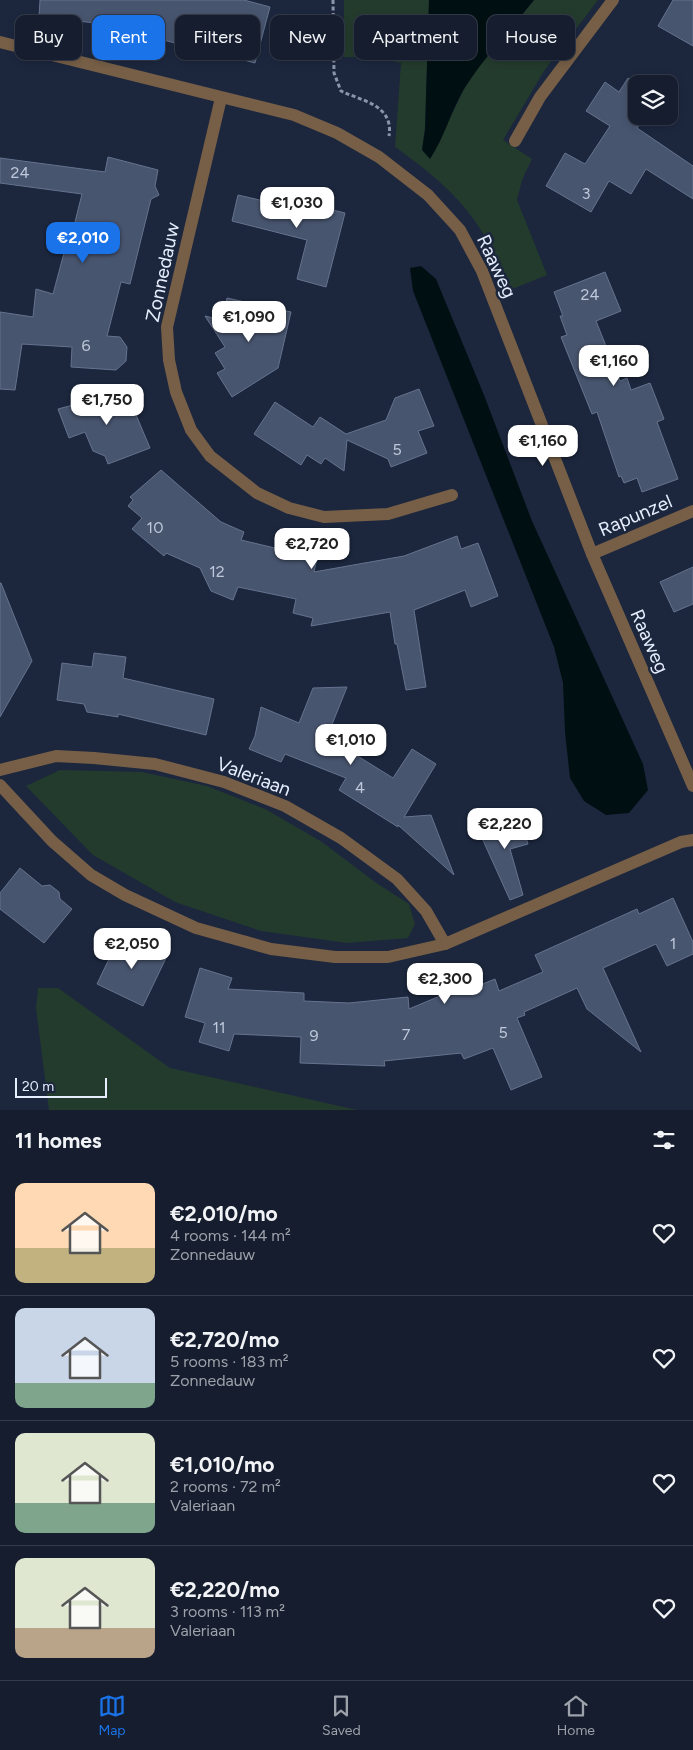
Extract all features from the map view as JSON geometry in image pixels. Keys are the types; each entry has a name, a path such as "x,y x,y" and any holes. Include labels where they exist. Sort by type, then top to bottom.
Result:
{"street":[{"path":"515,140 540,97 614,0"},
{"name":"Raaweg","path":"0,42 294,115 337,133 379,157 428,195 460,230 482,272 592,554 693,786"},
{"name":"Zonnedauw","path":"221,98 167,327 169,360 176,392 192,430 210,456 257,493 289,508 324,518 388,514 452,495"},
{"name":"Rapunzel","path":"592,554 693,511"},
{"name":"Valeriaan","path":"0,770 56,756 94,758 155,764 233,785 285,806 341,838 397,880 426,911 445,944"},
{"path":"0,785 52,841 91,875 125,895 196,928 271,949 335,957 388,957 445,944 681,842 693,840"}],"path":[{"path":"333,0 334,73 340,90 376,105 385,114 390,124 390,135 379,157"}],"green space":[{"path":"344,0 429,0 429,15 354,15 354,57 344,57"},
{"path":"534,0 598,0 575,30 575,15 522,15"},
{"path":"487,57 487,60 552,60 503,140 532,159 522,180 517,200 547,275 510,290 489,243 467,210 433,176 395,147 401,63 388,60 427,60 425,129 422,150 453,112 474,73"},
{"path":"60,770 142,772 207,786 267,810 322,842 375,882 409,904 415,924 408,938 347,943 261,931 175,902 93,855 26,786"},
{"path":"38,988 58,988 170,1068 357,1110 49,1110 36,1008"}],"shaded area":[{"path":"429,0 534,0 522,15 487,15 487,57 464,89 430,159 422,150 425,129 427,60 477,60 477,15 429,15"},
{"path":"421,266 436,279 484,395 532,521 643,764 648,790 629,813 606,815 584,801 570,778 565,732 563,683 554,647 413,291 410,268"}],"building":[{"path":"40,0 244,0 270,7 260,44 260,15 175,15 175,43 165,40 165,15 92,15 92,23 82,22 82,15 39,15"},
{"path":"673,0 693,0 693,46 658,26"},
{"path":"244,60 256,60 255,63"},
{"path":"628,78 628,125 639,125 637,128 693,166 693,199 646,169 631,194 609,181 591,212 546,186 565,153 585,164 610,126 586,111 605,82 619,92"},
{"path":"108,157 158,170 155,186 159,195 151,199 130,284 121,282 107,336 120,337 127,347 126,361 116,370 71,367 72,347 22,344 15,390 0,389 0,312 33,317 36,289 53,294 64,253 67,254 82,194 0,183 0,158 105,172"},
{"path":"268,188 297,195 296,201 345,213 326,287 297,279 307,240 232,221 238,195 264,201"},
{"path":"605,272 621,311 596,321 620,381 627,378 631,390 650,383 664,419 657,422 678,479 642,492 637,478 624,483 621,476 619,477 597,412 592,414 561,337 567,335 560,316 563,316 554,292"},
{"path":"227,298 291,312 278,368 232,397 217,373 225,369 215,353 225,347 205,316 222,320"},
{"path":"419,389 434,426 418,431 427,453 391,467 388,459 347,440 344,471 325,458 321,464 307,455 301,465 254,434 275,402 313,427 320,417 346,434 386,420 395,398"},
{"path":"126,391 150,448 108,464 105,456 93,451 85,432 69,438 58,409"},
{"path":"161,470 221,522 244,532 241,540 317,558 314,572 404,556 457,536 461,549 478,543 498,596 471,607 465,590 414,610 426,687 406,690 397,644 395,644 390,612 311,626 313,618 293,613 296,599 238,587 233,600 211,591 200,568 166,553 164,556 132,529 142,518 128,506 133,500 130,497"},
{"path":"693,567 693,604 674,612 660,582"},
{"path":"0,583 32,661 0,717"},
{"path":"94,653 126,657 123,678 214,699 206,735 118,714 118,717 87,712 84,704 57,700 62,663 92,667"},
{"path":"347,687 327,737 393,778 412,749 436,764 404,817 431,815 454,875 398,825 398,827 339,790 346,778 285,754 281,762 249,749 255,736 261,707 299,723 313,688"},
{"path":"519,815 528,844 510,849 523,895 510,900 477,827"},
{"path":"20,868 42,886 50,885 59,892 60,899 72,909 44,943 0,909 0,893"},
{"path":"673,898 693,942 693,954 667,966 656,944 603,968 641,1052 587,1009 577,988 524,1012 525,1015 517,1018 542,1077 511,1090 493,1048 464,1059 461,1053 384,1061 385,1066 300,1063 301,1037 234,1034 229,1051 199,1042 205,1023 185,1017 200,968 232,978 228,989 304,993 304,1001 349,1003 408,997 409,1009 476,981 478,986 495,979 499,991 543,972 535,955 637,909 639,914"},
{"path":"121,934 167,956 143,1006 97,984"}]}
